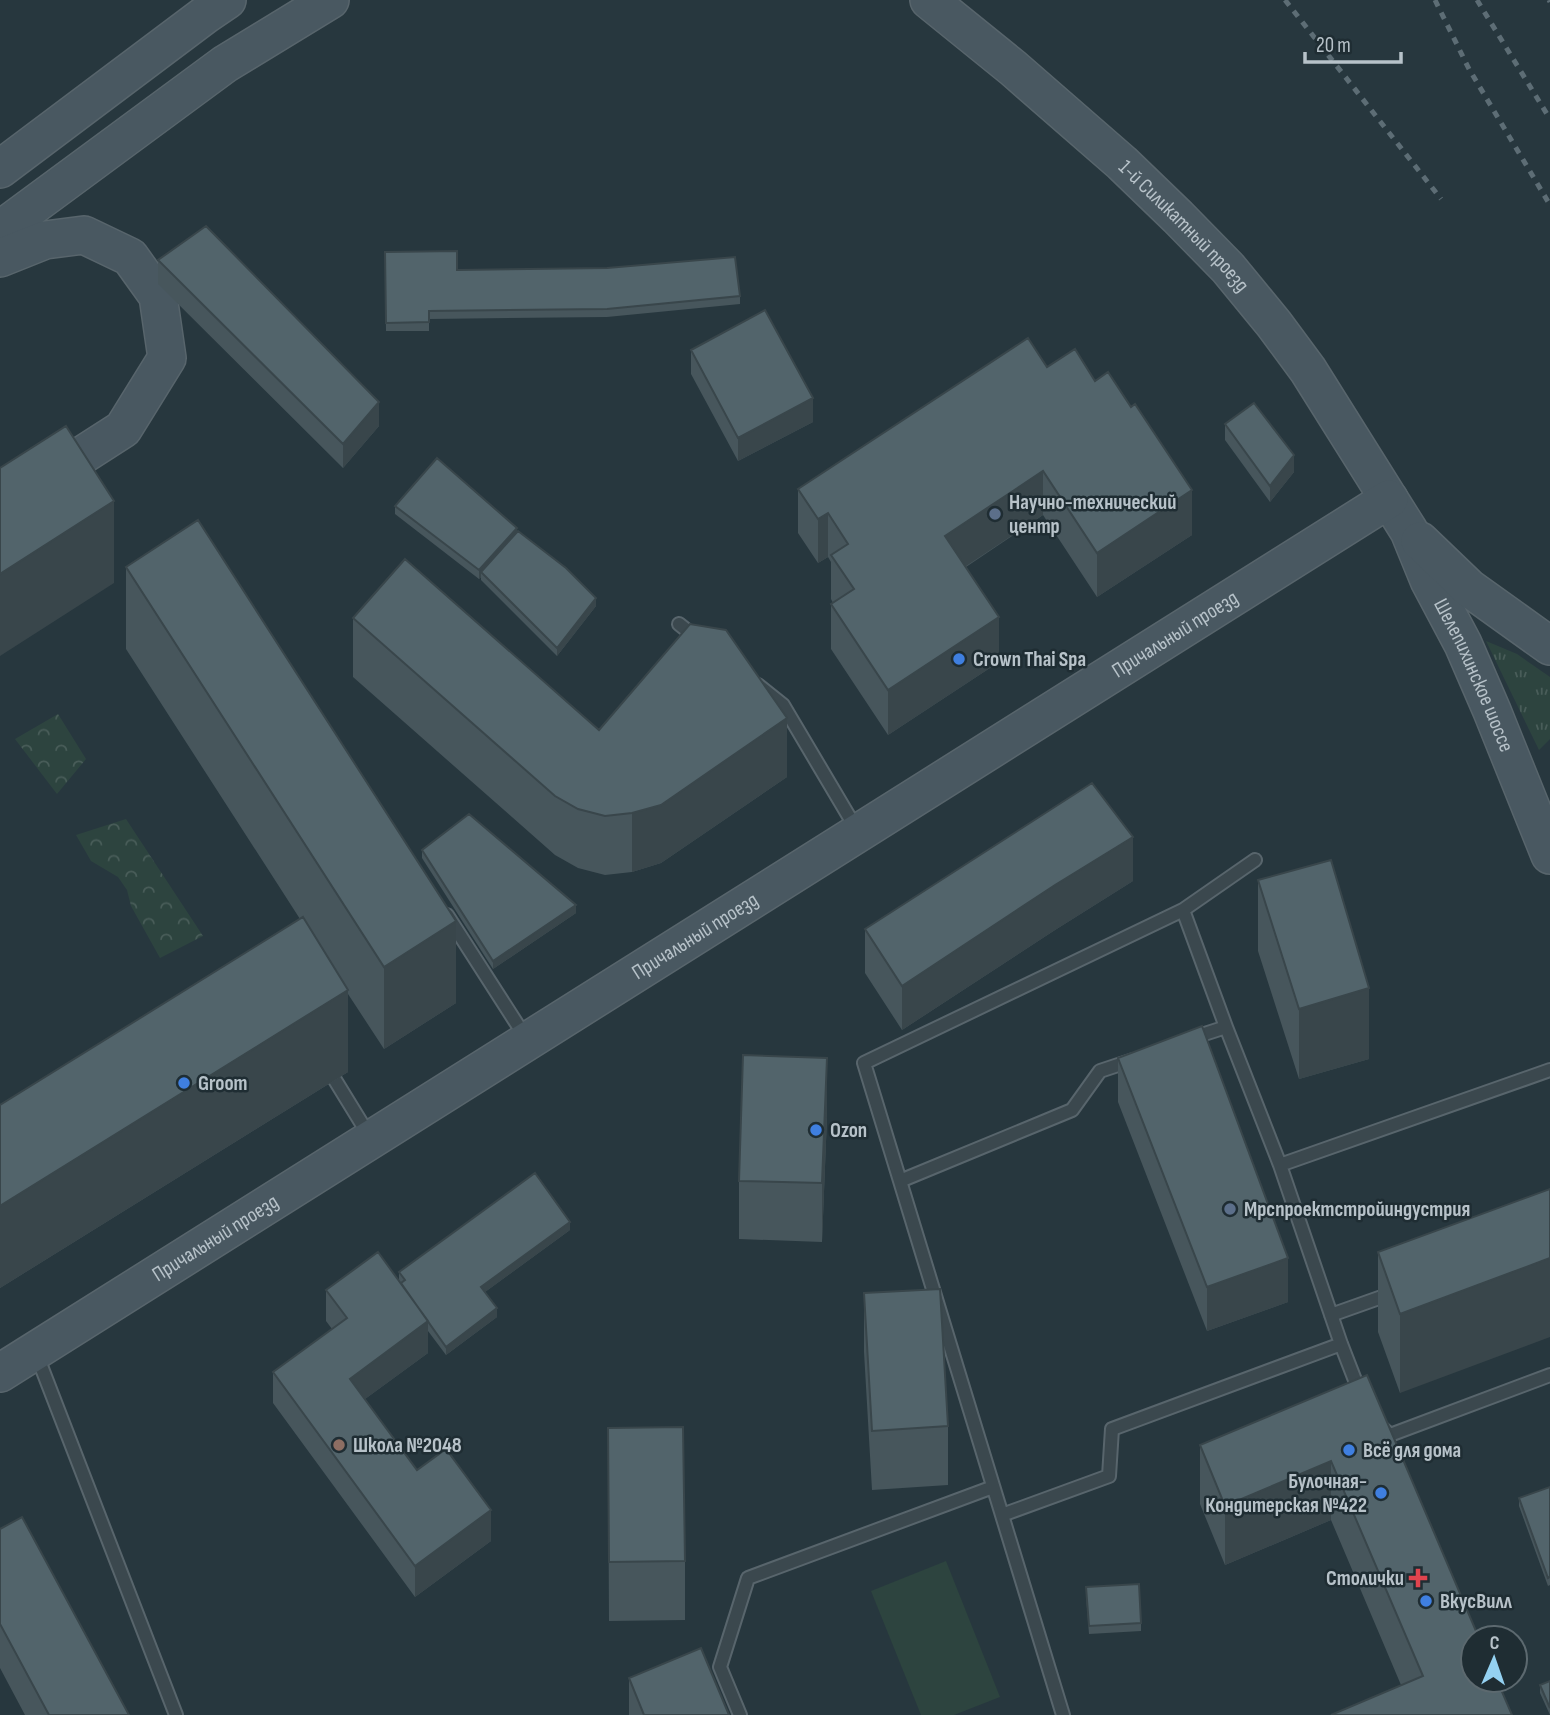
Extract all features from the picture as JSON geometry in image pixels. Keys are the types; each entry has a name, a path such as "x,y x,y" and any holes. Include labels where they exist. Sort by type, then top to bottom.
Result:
{"street":[{"path":"0,169 227,0"},
{"path":"0,230 225,64 330,0"},
{"name":"1-й Силикатный проезд","path":"929,0 1013,68 1122,163 1228,268 1308,370 1389,499"},
{"path":"0,258 45,240 84,235 130,257 158,296 167,358 123,429 0,508"},
{"name":"Шелепихинское шоссе","path":"1389,499 1409,531 1430,580 1463,644 1546,845"},
{"name":"Причальный проезд","path":"0,1373 1389,499"},
{"path":"1409,531 1469,588 1550,646"},
{"path":"1546,845 1545,796 1550,785"}],"lane":[{"path":"679,624 710,649"},
{"path":"752,681 783,705 859,834"},
{"path":"1063,1715 864,1063 1183,910 1255,860"},
{"path":"440,903 528,1042"},
{"path":"1183,910 1280,1165 1341,1344 1367,1409 1390,1435 1550,1374"},
{"path":"1175,1044 1226,1027"},
{"path":"900,1181 1072,1110 1100,1071 1150,1054"},
{"path":"1280,1165 1550,1070"},
{"path":"335,1080 372,1140"},
{"path":"1331,1315 1401,1290"},
{"path":"1002,1515 1109,1476 1112,1429 1341,1344"},
{"path":"35,1351 176,1715"},
{"path":"740,1715 720,1667 748,1578 993,1487"}],"green space":[{"path":"1486,641 1517,654 1550,677 1550,739 1539,750"},
{"path":"58,714 86,759 57,794 15,739"},
{"path":"126,819 203,936 160,958 131,906 127,890 118,877 91,861 76,835"},
{"path":"946,1561 1000,1697 954,1715 921,1715 871,1591"}],"building":[{"path":"206,226 379,402 343,444 158,260"},
{"path":"457,251 457,270 607,268 735,257 740,296 607,309 429,311 429,322 386,323 385,252"},
{"path":"765,310 813,398 738,438 691,350"},
{"path":"1028,338 1047,367 1075,349 1095,381 1108,372 1131,407 1135,404 1192,490 1097,553 1043,471 945,536 999,617 888,690 831,604 854,589 831,555 848,544 828,513 818,519 798,489"},
{"path":"1254,403 1294,455 1270,486 1225,424"},
{"path":"66,426 114,501 0,574 0,468"},
{"path":"437,458 517,528 479,570 395,506"},
{"path":"198,520 456,921 384,967 126,567"},
{"path":"518,531 566,568 596,598 557,648 481,572"},
{"path":"405,559 599,730 690,624 726,630 787,718 661,805 632,813 605,816 578,809 555,796 353,618"},
{"path":"1092,783 1133,837 902,986 865,929"},
{"path":"469,814 576,905 493,961 422,850"},
{"path":"1331,860 1369,988 1299,1009 1258,880"},
{"path":"303,917 348,990 0,1206 0,1105"},
{"path":"1202,1026 1288,1258 1207,1287 1118,1058"},
{"path":"743,1055 827,1058 822,1183 739,1181"},
{"path":"535,1173 570,1222 481,1287 497,1308 446,1347 401,1283 405,1280 399,1272"},
{"path":"1550,1189 1550,1258 1400,1314 1378,1252"},
{"name":"Школа №2048","path":"378,1252 428,1321 350,1379 417,1470 446,1449 491,1510 415,1566 273,1372 347,1318 326,1290"},
{"path":"940,1289 948,1426 872,1431 864,1293"},
{"path":"1367,1375 1473,1624 1459,1624 1459,1694 1503,1694 1512,1715 1331,1715 1423,1676 1331,1461 1225,1506 1200,1445"},
{"path":"683,1427 685,1561 609,1562 608,1428"},
{"path":"1550,1487 1550,1577 1548,1578 1519,1498"},
{"path":"22,1517 129,1715 49,1715 0,1624 0,1529"},
{"path":"1139,1584 1141,1623 1089,1626 1086,1587"},
{"path":"701,1648 729,1715 644,1715 629,1678"},
{"path":"1550,1681 1550,1708 1540,1685"}],"railway":[{"path":"1285,0 1441,199"},
{"path":"1435,0 1469,69 1550,205"},
{"path":"1477,0 1550,119"}],"place":[{"name":"Научно-технический центр","path":"995,514"},
{"name":"Crown Thai Spa","path":"959,659"},
{"name":"Groom","path":"184,1083"},
{"name":"Ozon","path":"816,1130"},
{"name":"Мрспроектстройиндустрия","path":"1230,1209"},
{"name":"Школа №2048","path":"339,1445"},
{"name":"Всё для дома","path":"1349,1450"},
{"name":"Булочная- Кондитерская №422","path":"1381,1493"},
{"name":"Столички","path":"1418,1578"},
{"name":"ВкусВилл","path":"1426,1601"}]}
